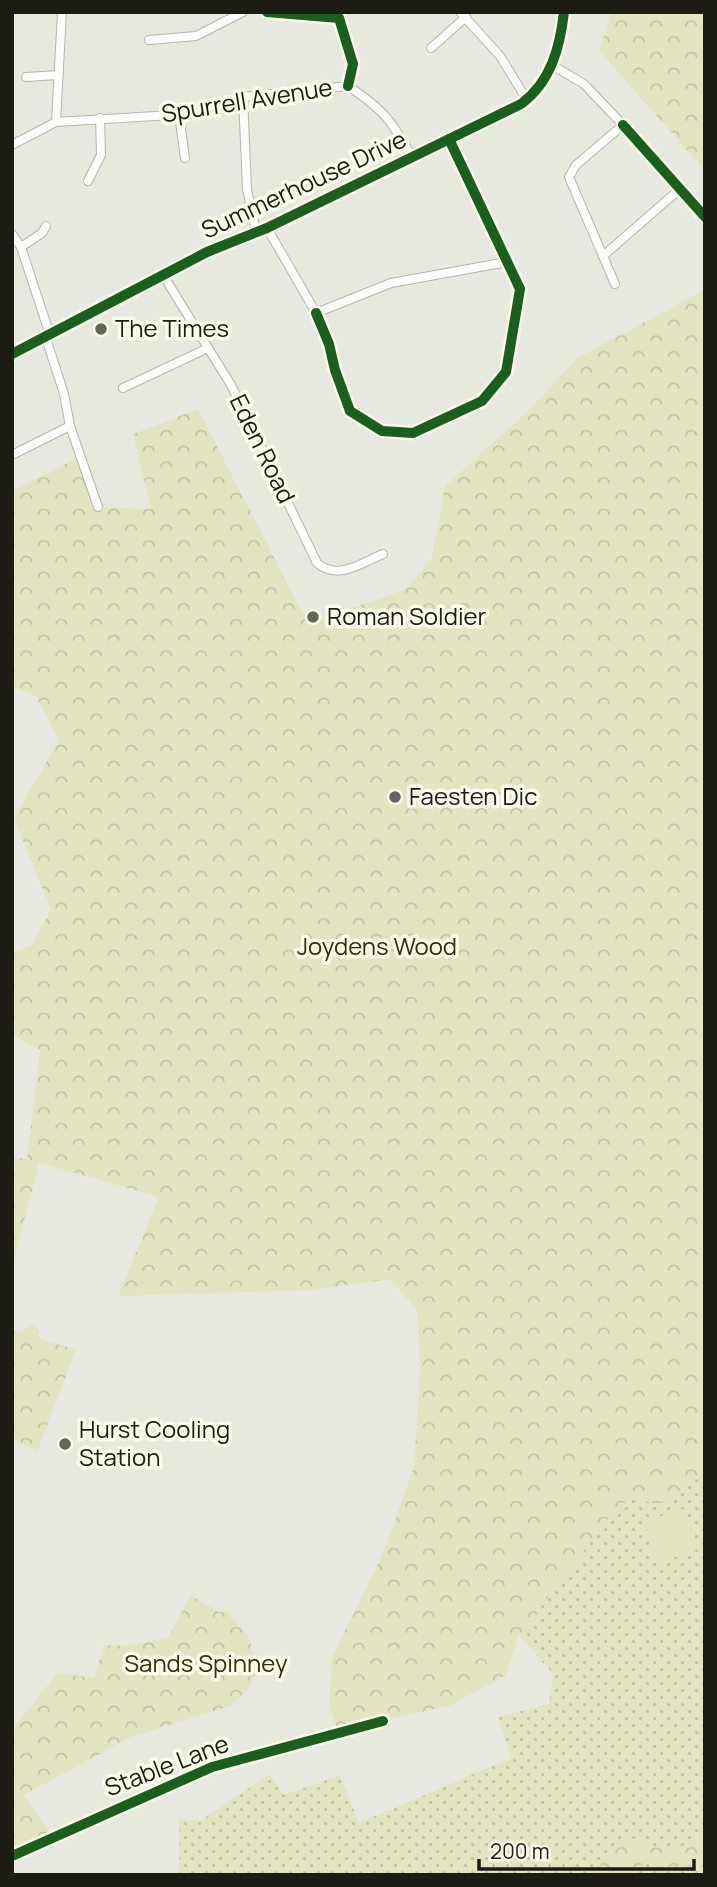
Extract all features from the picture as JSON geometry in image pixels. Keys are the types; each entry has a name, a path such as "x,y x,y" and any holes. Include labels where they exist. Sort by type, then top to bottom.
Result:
{"street":[{"path":"56,122 62,12"},
{"path":"149,40 195,36 243,12"},
{"path":"267,12 339,18 353,64 348,86"},
{"name":"Summerhouse Drive","path":"12,354 163,275 267,228 527,100 542,83 552,65 564,12"},
{"path":"431,48 463,15 500,56 527,100"},
{"path":"552,65 584,84 705,217"},
{"path":"26,77 58,75"},
{"name":"Spurrell Avenue","path":"12,145 56,122 179,114 229,107 243,97 348,86 379,107 391,119 412,157"},
{"path":"243,97 247,189 256,232"},
{"path":"179,114 185,158"},
{"path":"88,181 101,155 100,118"},
{"path":"615,284 569,177 576,165 623,125"},
{"path":"267,228 316,313 351,411 382,431 413,433 482,401 506,372 520,289 449,139"},
{"path":"603,256 681,188"},
{"path":"21,247 42,233 46,226"},
{"path":"12,234 21,247 64,394 69,426 98,508"},
{"path":"316,313 391,283 508,262"},
{"name":"Eden Road","path":"163,275 231,386 317,563 327,572 340,573 383,554"},
{"path":"124,388 208,348"},
{"path":"12,455 69,426"},
{"name":"Stable Lane","path":"12,1856 212,1767 383,1721"}],"green space":[{"path":"611,12 705,12 705,170 599,51"},
{"name":"Joydens Wood","path":"705,290 705,1474 658,1504 635,1499 619,1505 519,1635 505,1676 449,1706 338,1730 329,1706 332,1658 382,1555 414,1468 420,1366 417,1311 391,1279 313,1290 118,1296 159,1197 39,1163 12,1268 12,1157 27,1159 40,1050 12,1034 12,953 32,945 51,910 14,818 59,740 36,696 12,687 12,491 75,459 97,507 151,509 133,434 198,409 308,624 406,589 432,558 445,486 530,409 577,358"},
{"path":"31,1324 38,1329 39,1338 76,1350 37,1452 12,1438 12,1330 22,1332"},
{"path":"705,1473 705,1875 179,1875 179,1819 200,1821 270,1774 284,1795 340,1775 359,1823 511,1758 498,1717 549,1704 553,1674 519,1635 619,1505"},
{"path":"684,1509 697,1550 656,1563 644,1521"},
{"name":"Sands Spinney","path":"191,1595 219,1612 227,1611 249,1637 257,1672 248,1690 230,1706 131,1737 24,1795 51,1834 12,1852 12,1730 57,1673 94,1678 104,1645 125,1646 168,1638"},
{"path":"701,1836 705,1838 705,1852 694,1865 658,1867 647,1862 629,1875 595,1875 604,1858 611,1857 623,1838 636,1839 669,1850 682,1847"}],"cycle path":[{"path":"267,12 339,18 353,64 348,86"},
{"path":"12,354 207,252 267,228 521,104 547,74 557,51 564,12"},
{"path":"623,125 705,217"},
{"path":"316,313 329,344 350,411 382,431 413,433 482,401 506,372 520,289 449,139"},
{"path":"12,1856 212,1767 383,1721"}],"place":[{"name":"The Times","path":"101,329"},
{"name":"Roman Soldier","path":"313,617"},
{"name":"Faesten Dic","path":"395,797"},
{"name":"Hurst Cooling Station","path":"65,1444"}]}
